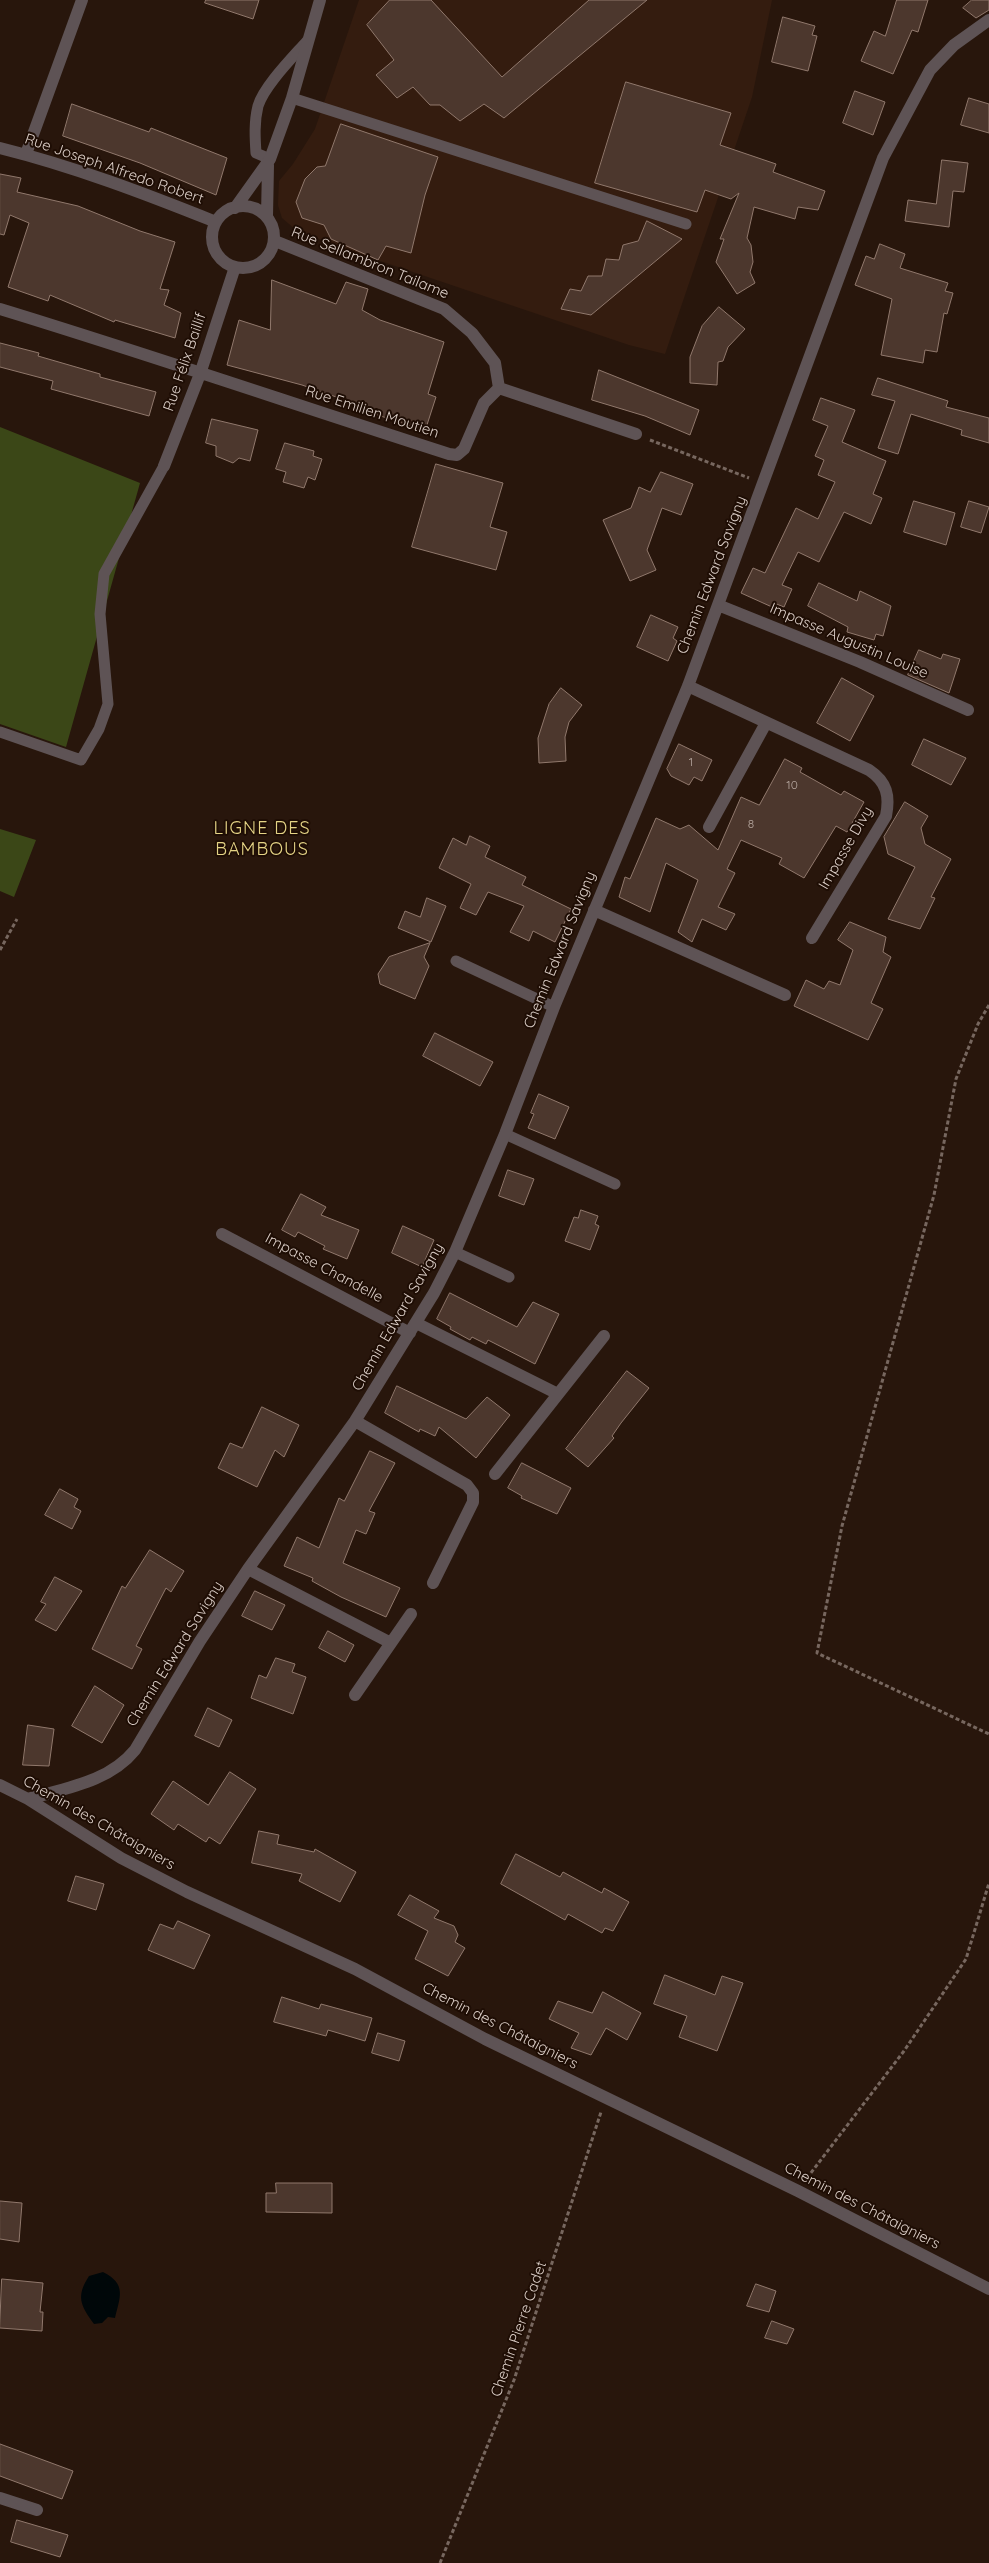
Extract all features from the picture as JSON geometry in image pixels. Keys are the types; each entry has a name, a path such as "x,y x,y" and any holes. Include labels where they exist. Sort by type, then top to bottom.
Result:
{"street":[{"path":"26,154 82,0"},
{"path":"234,208 269,162 292,98 320,0"},
{"name":"Chemin Edward Savigny","path":"28,1799 86,1783 103,1776 127,1760 248,1569 355,1421 413,1328 455,1252 505,1134 554,1007 688,686 883,158 930,70 954,45 989,20"},
{"name":"Rue Joseph Alfredo Robert","path":"0,148 26,154 216,222"},
{"path":"267,216 258,210 248,207 234,208 222,214 216,222 213,231 214,249 219,257 234,268 254,267 263,262 270,254 275,241 272,226 267,216 269,162"},
{"name":"Rue Sellambron Tailame","path":"275,241 444,309 472,333 495,363 500,388"},
{"name":"Rue Félix Baillif","path":"164,466 200,374 234,268"},
{"path":"0,309 151,355 200,374"},
{"name":"Rue Emilien Moutien","path":"200,374 457,455 464,449 484,403 500,388"},
{"path":"500,388 636,434"},
{"name":"Impasse Augustin Louise","path":"718,605 860,662 968,710"},
{"name":"Impasse Divy","path":"688,686 789,731 869,770 879,777 887,789 888,804 886,816 812,938"},
{"path":"709,827 766,722"},
{"path":"594,910 785,994"},
{"name":"Impasse Chandelle","path":"222,1234 413,1328 558,1394"},
{"path":"495,1474 604,1336"},
{"path":"355,1421 467,1485 473,1493 474,1502 433,1583"},
{"path":"248,1569 390,1643"},
{"path":"355,1695 410,1614"},
{"name":"Chemin des Châtaigniers","path":"0,1785 28,1799 121,1858 187,1892 355,1969 485,2039 798,2191 989,2289"},
{"path":"0,2498 37,2510"}],"lane":[{"path":"269,162 256,153 254,132 258,105 278,74 308,41"},
{"path":"292,98 686,224"},
{"path":"0,732 80,760 99,729 108,704 100,614 104,574 164,466"},
{"path":"456,960 554,1007"},
{"path":"505,1134 615,1184"},
{"path":"455,1252 509,1277"}],"path":[{"path":"636,434 684,455 764,483"},
{"path":"0,950 17,919"},
{"path":"989,1005 978,1024 956,1079 934,1195 842,1526 817,1653 989,1734"},
{"path":"798,2191 904,2051 966,1959 989,1883"},
{"name":"Chemin Pierre Cadet","path":"440,2563 514,2380 581,2181 605,2097"}],"shaded area":[{"path":"359,0 772,0 752,97 665,354 629,345 339,247 295,229 282,218 278,205 279,181 293,164 315,129"},
{"path":"103,2272 116,2281 119,2286 120,2297 115,2318 108,2317 102,2323 94,2324 83,2306 81,2300 82,2289 89,2276"}],"green space":[{"path":"0,427 140,483 66,747 0,724"},
{"path":"0,829 36,840 14,897 0,891"}],"building":[{"path":"206,0 259,0 253,19 205,3"},
{"path":"390,0 431,0 502,77 589,0 647,0 504,118 484,104 460,121 440,105 430,105 413,87 397,98 376,75 394,60 367,25"},
{"path":"897,0 928,0 918,32 912,30 893,74 861,61 874,31 885,36"},
{"path":"972,0 989,0 989,10 976,18 963,8"},
{"path":"783,17 815,26 812,35 817,36 808,71 772,62"},
{"path":"626,82 731,113 720,145 776,164 773,172 825,191 818,210 798,207 795,219 754,207 747,238 751,245 753,262 750,272 755,283 737,294 716,262 724,239 720,239 739,193 731,199 705,190 697,212 595,183"},
{"path":"855,91 885,102 873,135 843,123"},
{"path":"969,98 989,104 989,133 961,125"},
{"path":"72,104 149,132 151,128 227,158 216,195 140,163 63,136"},
{"path":"341,124 438,157 425,195 411,253 386,246 378,260 331,239 324,225 302,218 296,202 305,179 317,167 325,166"},
{"path":"942,160 968,163 964,192 953,191 949,227 905,221 908,200 936,204"},
{"path":"0,174 21,178 17,192 78,206 140,231 175,242 160,289 169,290 164,305 181,313 175,338 115,320 114,322 50,295 48,301 8,287 29,223 10,215 4,235 0,234"},
{"path":"647,221 682,239 591,315 561,309 570,289 581,291 588,276 602,276 606,259 619,260 623,245 638,241"},
{"path":"880,244 905,254 900,268 948,283 945,291 953,293 947,314 944,313 937,352 925,350 923,363 881,355 892,299 855,285 866,256 874,259"},
{"path":"272,280 336,304 346,282 368,289 362,310 380,320 444,342 428,394 436,397 425,431 360,409 362,406 302,385 227,365 239,320 270,330"},
{"path":"719,307 745,329 728,347 723,361 718,362 717,385 690,383 690,357 702,326"},
{"path":"0,343 39,353 38,356 100,374 100,377 156,392 149,416 51,389 53,381 0,367"},
{"path":"599,370 699,410 690,435 645,416 592,400"},
{"path":"878,378 948,401 946,407 989,418 989,443 961,435 962,430 911,414 898,454 878,448 895,401 872,395"},
{"path":"821,398 855,410 842,442 886,461 873,494 882,498 871,524 844,512 819,562 798,552 782,585 792,589 784,607 774,603 772,607 741,593 753,568 765,573 796,508 818,519 835,482 818,475 824,460 815,456 828,426 813,420"},
{"path":"212,419 258,430 250,461 239,458 233,463 216,456 216,446 206,443"},
{"path":"285,443 314,451 313,456 322,459 315,480 308,477 304,488 283,482 286,472 276,469"},
{"path":"436,464 503,483 490,527 507,532 496,570 412,547"},
{"path":"661,472 693,484 681,515 662,508 647,550 656,570 630,581 603,520 631,508 639,487 650,492"},
{"path":"914,501 955,513 946,545 904,532"},
{"path":"969,501 989,507 981,533 961,527"},
{"path":"819,583 857,601 860,591 891,606 883,636 876,634 874,640 847,632 848,627 808,606"},
{"path":"651,615 678,627 673,638 677,641 668,661 637,647"},
{"path":"919,650 941,659 943,654 960,659 949,693 908,675"},
{"path":"842,678 874,696 850,741 817,723"},
{"path":"561,688 582,705 569,722 565,737 566,761 539,763 538,738 549,704"},
{"path":"924,739 966,758 951,785 912,765"},
{"path":"679,744 712,760 702,781 694,777 689,785 671,776 667,769"},
{"path":"785,759 802,768 800,772 841,795 844,791 864,802 847,832 836,826 804,878 779,864 782,858 741,840 727,869 735,873 718,907 735,914 726,930 702,919 692,942 678,932 698,880 666,863 650,912 619,897 625,877 630,879 656,818 680,829 689,825 718,850 741,797 759,805"},
{"path":"905,802 928,816 921,828 925,844 951,859 931,897 935,898 920,929 888,919 915,867 888,854 884,837"},
{"path":"470,836 490,846 485,857 526,877 522,885 571,909 555,942 533,931 529,941 510,932 524,906 488,892 476,915 460,908 471,884 439,868 453,838 466,845"},
{"path":"427,898 446,906 431,942 398,928 405,911 420,917"},
{"path":"850,922 886,937 883,952 891,957 871,1003 883,1009 868,1040 794,1006 806,980 824,989 829,981 840,985 853,950 838,940"},
{"path":"430,943 424,957 429,966 415,999 380,984 378,974 389,957"},
{"path":"435,1033 493,1062 480,1086 423,1056"},
{"path":"539,1094 569,1107 555,1139 528,1128 534,1114 531,1113"},
{"path":"508,1170 534,1179 524,1205 499,1196"},
{"path":"301,1194 326,1207 321,1215 359,1230 347,1259 323,1249 325,1246 298,1232 295,1237 282,1230"},
{"path":"581,1210 598,1216 595,1224 599,1226 590,1250 565,1241 574,1217 578,1218"},
{"path":"403,1226 434,1240 422,1267 392,1253"},
{"path":"450,1293 517,1327 533,1302 559,1314 535,1364 488,1340 486,1344 472,1337 470,1340 437,1319"},
{"path":"627,1371 649,1388 621,1423 612,1436 614,1438 588,1467 566,1449"},
{"path":"397,1386 466,1419 487,1397 510,1415 476,1458 439,1427 435,1436 420,1429 419,1432 385,1413"},
{"path":"262,1407 299,1425 284,1457 275,1450 257,1487 218,1468 230,1443 242,1448"},
{"path":"370,1451 395,1463 369,1511 375,1513 366,1534 356,1530 343,1563 400,1588 386,1617 341,1597 312,1581 313,1578 284,1566 297,1537 319,1548 339,1498 344,1501"},
{"path":"522,1463 571,1488 557,1514 521,1498 522,1496 508,1488"},
{"path":"60,1489 78,1499 74,1507 81,1511 72,1529 45,1515"},
{"path":"150,1550 184,1571 171,1592 166,1588 136,1646 142,1649 132,1669 92,1649 122,1586 125,1588"},
{"path":"55,1577 82,1591 56,1631 35,1620 46,1604 41,1602"},
{"path":"255,1591 285,1605 272,1630 242,1616"},
{"path":"328,1631 354,1645 345,1662 319,1648"},
{"path":"276,1658 295,1664 292,1672 306,1677 293,1714 251,1698 259,1675 266,1678"},
{"path":"95,1686 124,1705 102,1743 72,1726"},
{"path":"208,1708 232,1720 219,1747 195,1736"},
{"path":"28,1725 54,1729 49,1766 23,1765"},
{"path":"230,1772 256,1789 220,1844 209,1837 206,1842 178,1824 174,1830 151,1814 173,1781 208,1805"},
{"path":"259,1831 279,1835 277,1844 314,1852 315,1849 356,1872 340,1902 299,1881 302,1874 252,1863"},
{"path":"516,1854 560,1877 563,1872 602,1893 604,1888 629,1902 613,1931 605,1928 602,1933 568,1914 565,1920 501,1884"},
{"path":"76,1876 104,1884 96,1910 68,1901"},
{"path":"410,1895 439,1911 434,1918 454,1926 458,1935 455,1942 465,1948 448,1976 415,1959 428,1931 398,1915"},
{"path":"178,1921 210,1935 194,1969 148,1950 160,1924 173,1929"},
{"path":"665,1975 715,1995 722,1976 743,1983 717,2051 679,2037 687,2016 654,2004"},
{"path":"603,1992 641,2013 627,2040 606,2028 591,2055 571,2048 579,2033 549,2019 558,2001 592,2013"},
{"path":"282,1997 319,2009 321,2004 372,2018 365,2041 328,2030 326,2036 274,2022"},
{"path":"378,2033 405,2041 399,2061 372,2053"},
{"path":"276,2183 332,2183 332,2213 266,2212 266,2193 276,2193"},
{"path":"0,2201 22,2203 19,2242 0,2239"},
{"path":"2,2279 43,2283 40,2312 43,2312 42,2331 0,2328"},
{"path":"756,2284 776,2291 769,2312 747,2306"},
{"path":"772,2321 794,2329 787,2344 765,2338"},
{"path":"0,2444 73,2471 62,2499 0,2476"},
{"path":"17,2520 68,2535 60,2557 11,2542"}],"district":[{"name":"LIGNE DES BAMBOUS","path":"262,840"}]}
